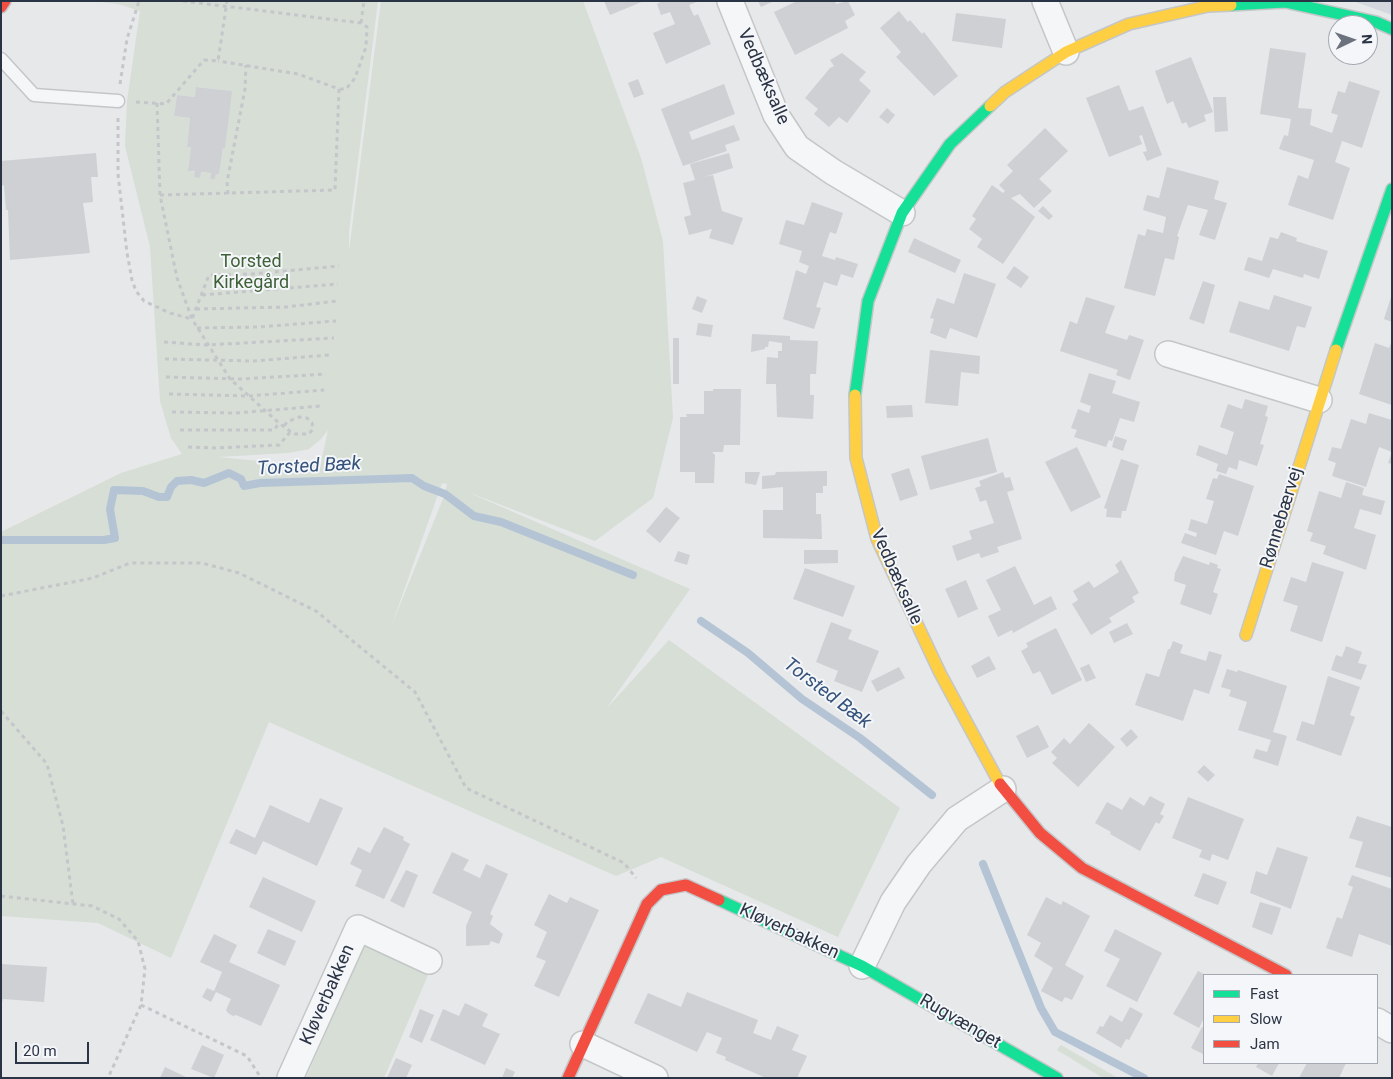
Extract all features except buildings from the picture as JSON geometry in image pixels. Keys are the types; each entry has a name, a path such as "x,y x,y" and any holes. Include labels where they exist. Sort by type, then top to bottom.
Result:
{"street":[{"path":"1,7 5,1"},
{"name":"Vedbæksalle","path":"730,1 776,114 797,147 833,172 902,213"},
{"path":"1045,1 1066,52"},
{"name":"Vedbæksalle","path":"1284,974 1082,868 1040,833 1003,789 940,673 877,540 856,458 854,399 868,301 902,213 950,144 1005,92 1066,52 1129,24 1208,6 1286,2 1376,22 1392,29"},
{"name":"Rønnebærvej","path":"1246,635 1319,400 1392,189"},
{"path":"1168,354 1319,400"},
{"path":"862,966 893,902 919,864 957,819 1003,789"},
{"name":"Kløverbakken","path":"653,897 661,890 686,885 862,966"},
{"path":"568,1078 646,904 653,897"},
{"name":"Kløverbakken","path":"290,1078 358,928 429,961"},
{"name":"Rugvænget","path":"862,966 1057,1078"},
{"path":"1378,1022 1392,1030"},
{"path":"583,1044 655,1078"}],"lane":[{"path":"1,59 34,95 118,101"}],"path":[{"path":"139,1 127,39 118,101 118,174 132,280 136,291 144,301 170,313 192,319"},
{"path":"118,101 166,104 204,60 298,74 339,89 346,89 354,78 366,47 367,27 361,22 183,1"},
{"path":"218,61 227,1"},
{"path":"361,22 364,1"},
{"path":"228,194 227,182 245,88 246,65"},
{"path":"160,195 335,190 339,89"},
{"path":"157,103 160,195 177,278 192,319 230,379 266,412 279,423 291,431 302,435 309,434 313,429 312,423 307,418 299,417 287,422 284,426"},
{"path":"192,319 209,275 252,274 339,266"},
{"path":"201,295 338,284"},
{"path":"196,309 286,307 337,301"},
{"path":"197,328 258,327 336,321"},
{"path":"164,342 207,345 334,338"},
{"path":"165,359 218,362 329,355"},
{"path":"166,377 230,379 326,374"},
{"path":"169,394 249,396 324,390"},
{"path":"172,412 266,412 321,406"},
{"path":"180,430 274,430 279,423"},
{"path":"188,446 216,448 278,445 291,431"},
{"path":"1,596 93,578 130,562 202,563 240,573 316,611 415,692 466,788 624,862 653,897"},
{"path":"1,711 47,764 63,826 73,904"},
{"path":"1,896 92,906 120,919 138,941 145,969 141,1004 108,1078"},
{"path":"141,1004 247,1056 262,1078"}],"shaded area":[{"path":"1353,1 1392,1 1392,15"}],"green space":[{"name":"Torsted Kirkegård","path":"94,1 378,1 349,232 349,251 381,1 583,1 641,158 663,241 673,418 653,498 595,541 465,491 690,589 606,709 669,640 900,808 838,937 661,857 616,876 269,722 171,958 98,923 1,916 1,532 121,473 182,454 171,438 160,401 150,247 125,146 127,101 140,11 118,4","holes":["197,87 231,91 225,148 223,148 219,174 216,174 215,179 210,179 211,173 188,171 191,147 187,147 190,118 174,116 177,95 195,97","328,430 320,467 218,457 288,453 309,449","442,483 447,484 445,494 391,627"]},
{"path":"366,941 428,975 384,1078 306,1078"},
{"path":"1061,1045 1118,1078 1103,1078 1057,1050"}],"waterway":[{"name":"Torsted Bæk","path":"1,540 104,540 115,538 110,509 114,490 143,491 159,497 167,497 171,487 177,481 191,480 204,483 229,473 241,479 244,486 260,483 412,478 424,486 445,494 474,516 501,522 633,575"},
{"name":"Torsted Bæk","path":"701,621 748,653 802,699 860,738 932,795"},
{"name":"Torsted Bæk","path":"983,864 1041,1008 1055,1032 1144,1078"}],"traffic: fast":[{"path":"1231,5 1285,2 1376,22 1392,29"},
{"path":"855,395 868,301 902,213 950,144 990,106"},
{"path":"1336,350 1392,189"},
{"path":"719,900 862,966 1057,1078"}],"traffic: slow":[{"path":"990,106 1005,92 1066,52 1129,24 1208,6 1231,5"},
{"path":"1246,635 1336,350"},
{"path":"855,395 856,458 877,539 940,673 1000,784"}],"traffic: jam":[{"path":"1,7 5,1"},
{"path":"1000,784 1040,833 1082,868 1284,974"},
{"path":"568,1078 647,904 661,890 686,885 719,900"}]}
